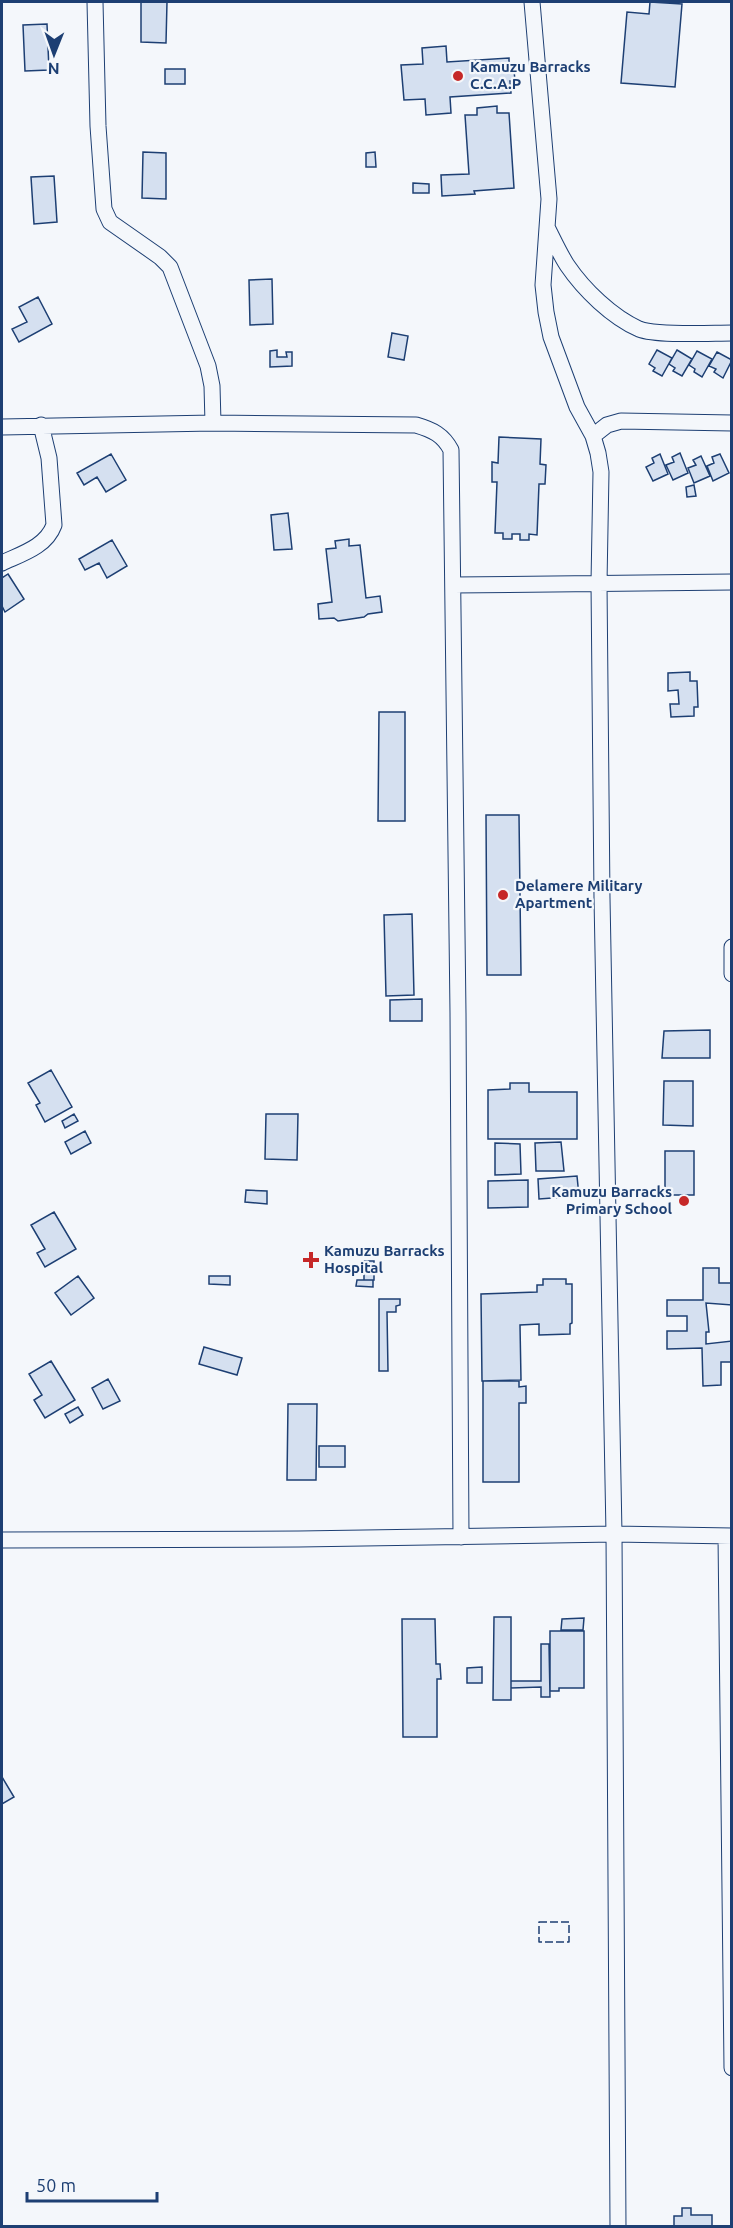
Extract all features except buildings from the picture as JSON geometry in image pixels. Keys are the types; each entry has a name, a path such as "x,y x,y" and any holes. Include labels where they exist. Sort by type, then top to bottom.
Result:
{"street":[{"path":"95,2 98,126 104,209 110,222 160,257 170,267 208,366 212,386 213,423"},
{"path":"532,2 549,199 543,285 546,312 551,337 577,408 593,436 601,472 599,583 602,921 614,1533 618,2226"},
{"path":"548,229 568,266 591,294 620,317 640,329 654,332 732,333"},
{"path":"593,436 607,425 621,421 732,423"},
{"path":"2,427 213,423 416,424 444,438 451,450 459,1024 461,1537"},
{"path":"2,563 43,543 50,535 54,525 49,458 41,425"},
{"path":"453,585 732,582"},
{"path":"732,947 732,974"},
{"path":"2,1540 461,1537 614,1533 729,1536 732,2068"}],"fence":[{"path":"539,1922 569,1922 569,1942 539,1942 539,1922"}],"place":[{"name":"Kamuzu Barracks C.C.A.P","path":"458,76"},
{"name":"Delamere Military Apartment","path":"503,895"},
{"name":"Kamuzu Barracks Primary School","path":"684,1201"},
{"name":"Kamuzu Barracks Hospital","path":"311,1260"}]}
